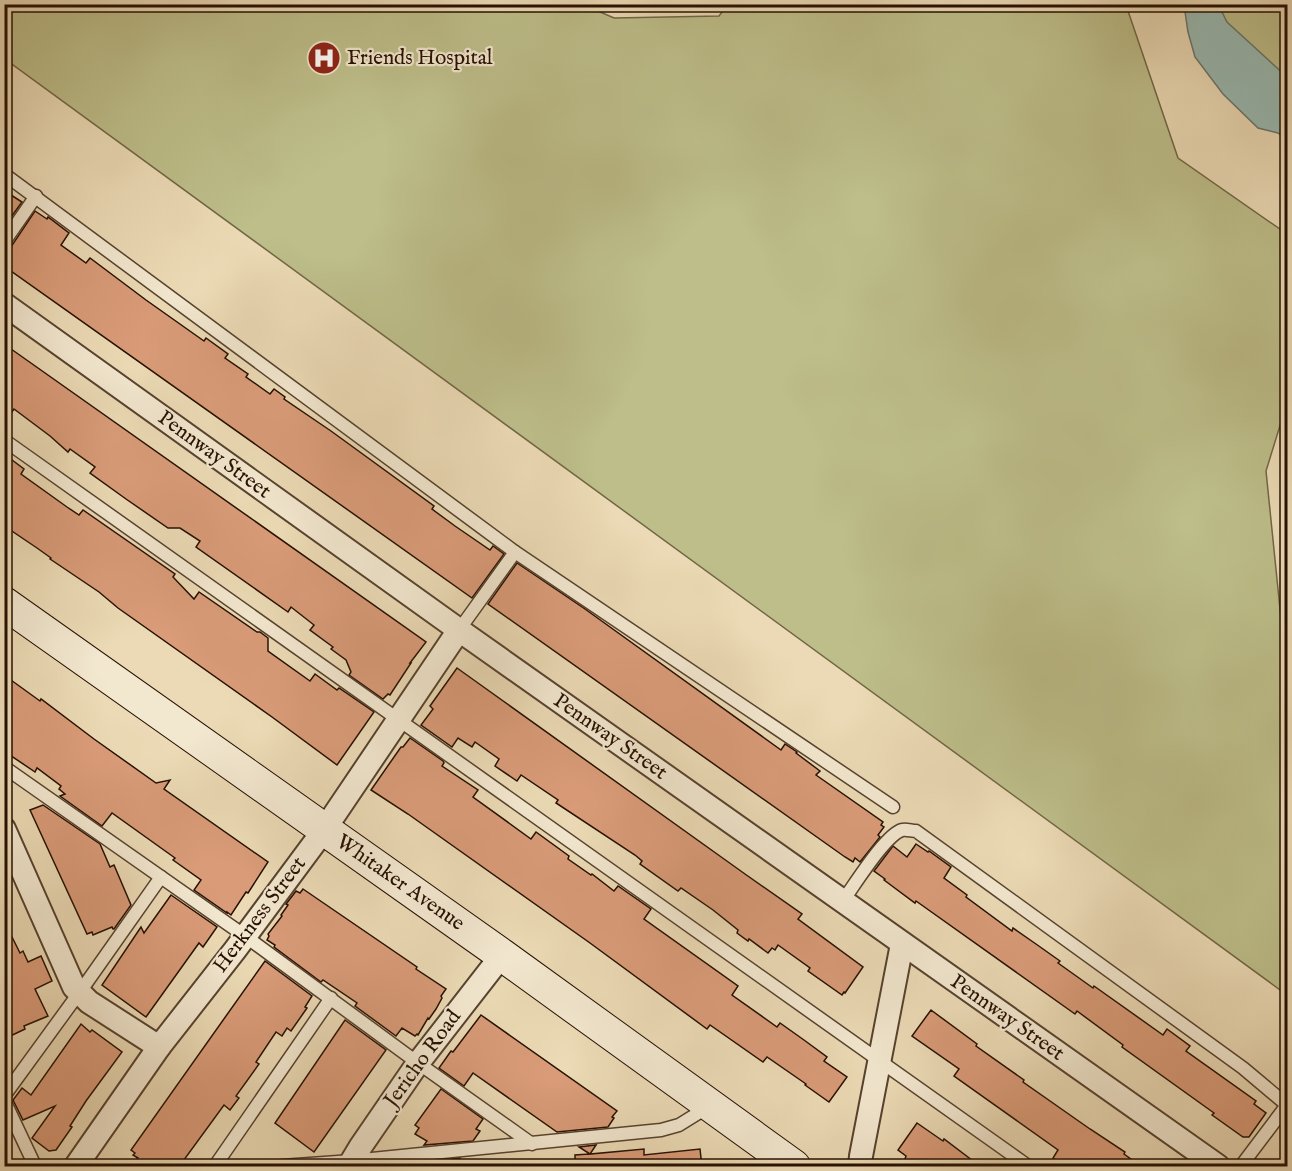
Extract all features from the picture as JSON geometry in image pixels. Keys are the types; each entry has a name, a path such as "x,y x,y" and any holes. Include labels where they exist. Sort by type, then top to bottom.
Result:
{"main road":[{"name":"Whitaker Avenue","path":"8,610 502,955 794,1167"}],"street":[{"name":"Pennway Street","path":"4,304 459,630 1218,1167"},
{"name":"Herkness Street","path":"76,1167 159,1047 324,830 459,630"},
{"path":"4,829 74,987 89,1002 159,1047"},
{"path":"860,1167 902,944"},
{"name":"Jericho Road","path":"351,1164 418,1063 502,955"}],"lane":[{"path":"4,174 515,552 893,807"},
{"path":"4,242 36,196"},
{"path":"4,440 1028,1167"},
{"path":"459,630 515,552"},
{"path":"4,767 245,936 532,1144"},
{"path":"843,902 884,844 904,830 916,831 1243,1068 1287,1105 1241,1167"},
{"path":"35,1167 4,1098 161,877"},
{"path":"215,1167 331,998"},
{"path":"282,1167 351,1164 662,1131 679,1125 710,1106"}],"green space":[{"path":"5,4 582,4 614,18 719,16 728,4 1126,5 1178,158 1287,234 1287,403 1266,471 1284,648 1288,651 1287,995 5,59"},
{"path":"1201,5 1287,5 1287,96"}],"water":[{"path":"1184,5 1221,5 1220,8 1227,22 1287,77 1287,140 1278,133 1258,128 1223,94 1195,57"}],"building":[{"path":"11,195 22,202 4,227 4,204"},
{"path":"35,211 47,219 48,217 69,233 61,245 86,263 90,258 204,341 206,338 228,354 225,358 248,374 246,377 270,394 274,389 285,397 284,399 434,506 432,509 455,526 490,550 493,546 504,554 472,598 4,266 4,250 11,247"},
{"path":"4,344 426,642 390,695 388,694 383,699 349,675 351,672 346,660 310,630 314,625 291,607 288,612 196,547 200,541 180,528 168,528 126,499 90,473 95,467 70,449 68,452 14,409 4,423"},
{"path":"4,454 24,469 21,474 67,507 79,515 83,510 175,574 173,577 194,599 199,592 260,632 268,638 268,651 310,681 315,674 374,712 337,765 6,527 9,518 4,515"},
{"path":"517,563 781,750 785,744 797,752 820,771 816,775 883,822 881,825 884,827 878,835 880,837 860,862 855,858 853,862 845,857 488,604"},
{"path":"457,668 802,914 798,919 863,967 845,993 842,995 808,971 810,968 778,945 775,950 772,948 768,953 749,939 748,941 713,910 681,888 678,891 640,864 642,861 635,855 556,803 558,800 521,775 517,781 495,766 499,759 475,742 472,747 458,738 452,747 421,725 433,709 430,706"},
{"path":"4,675 40,701 41,699 156,783 170,780 164,789 268,862 231,915 194,890 201,880 173,860 175,858 112,813 102,826 60,796 65,794 59,789 61,786 37,768 35,772 4,751"},
{"path":"410,738 443,761 442,766 478,790 473,797 531,839 536,832 569,856 568,859 614,891 618,886 651,909 644,919 738,986 732,995 777,1027 780,1023 827,1057 824,1061 847,1077 829,1102 767,1057 763,1062 710,1025 707,1029 590,943 371,790 401,747"},
{"path":"43,805 100,844 110,867 114,865 131,905 114,929 112,927 93,935 92,932 87,934 30,810"},
{"path":"916,844 951,867 944,878 967,895 966,897 1163,1035 1167,1029 1190,1046 1186,1051 1256,1101 1254,1104 1266,1113 1249,1137 1243,1137 1077,1011 1075,1014 916,901 915,903 874,871 893,846 907,857"},
{"path":"303,889 446,989 436,1009 418,1035 415,1036 402,1028 396,1036 355,1006 357,1003 323,980 321,982 267,940 268,934 288,905 286,904 296,891 300,893"},
{"path":"171,895 217,927 203,947 199,943 146,1017 102,985 141,927 144,933"},
{"path":"4,921 20,953 23,951 28,962 41,956 52,981 35,989 48,1016 24,1026 25,1029 4,1039"},
{"path":"265,961 312,996 305,1007 307,1008 291,1031 287,1028 282,1036 276,1032 256,1062 259,1064 236,1096 239,1098 230,1110 224,1105 181,1164 176,1160 171,1167 147,1167 133,1155 135,1153 131,1150"},
{"path":"931,1010 1024,1080 1023,1082 1125,1152 1124,1154 1142,1167 1065,1167 1053,1158 1058,1150 954,1076 959,1069 912,1036"},
{"path":"481,1015 617,1111 608,1127 557,1132 473,1073 464,1086 439,1068"},
{"path":"345,1020 386,1050 314,1152 275,1123"},
{"path":"81,1024 122,1052 86,1101 56,1150 49,1151 32,1138 55,1106 23,1120 13,1100 22,1088 31,1095"},
{"path":"441,1089 483,1119 476,1129 480,1131 473,1141 424,1145 427,1141 415,1134 419,1128 415,1125"},
{"path":"917,1123 943,1141 944,1139 981,1167 915,1167 898,1150"},
{"path":"596,1145 590,1154 579,1147"},
{"path":"644,1149 644,1155 700,1149 702,1167 575,1167 575,1155"},
{"path":"460,1158 455,1167 449,1167 442,1160"}],"place":[{"name":"Friends Hospital","path":"324,58"}]}
